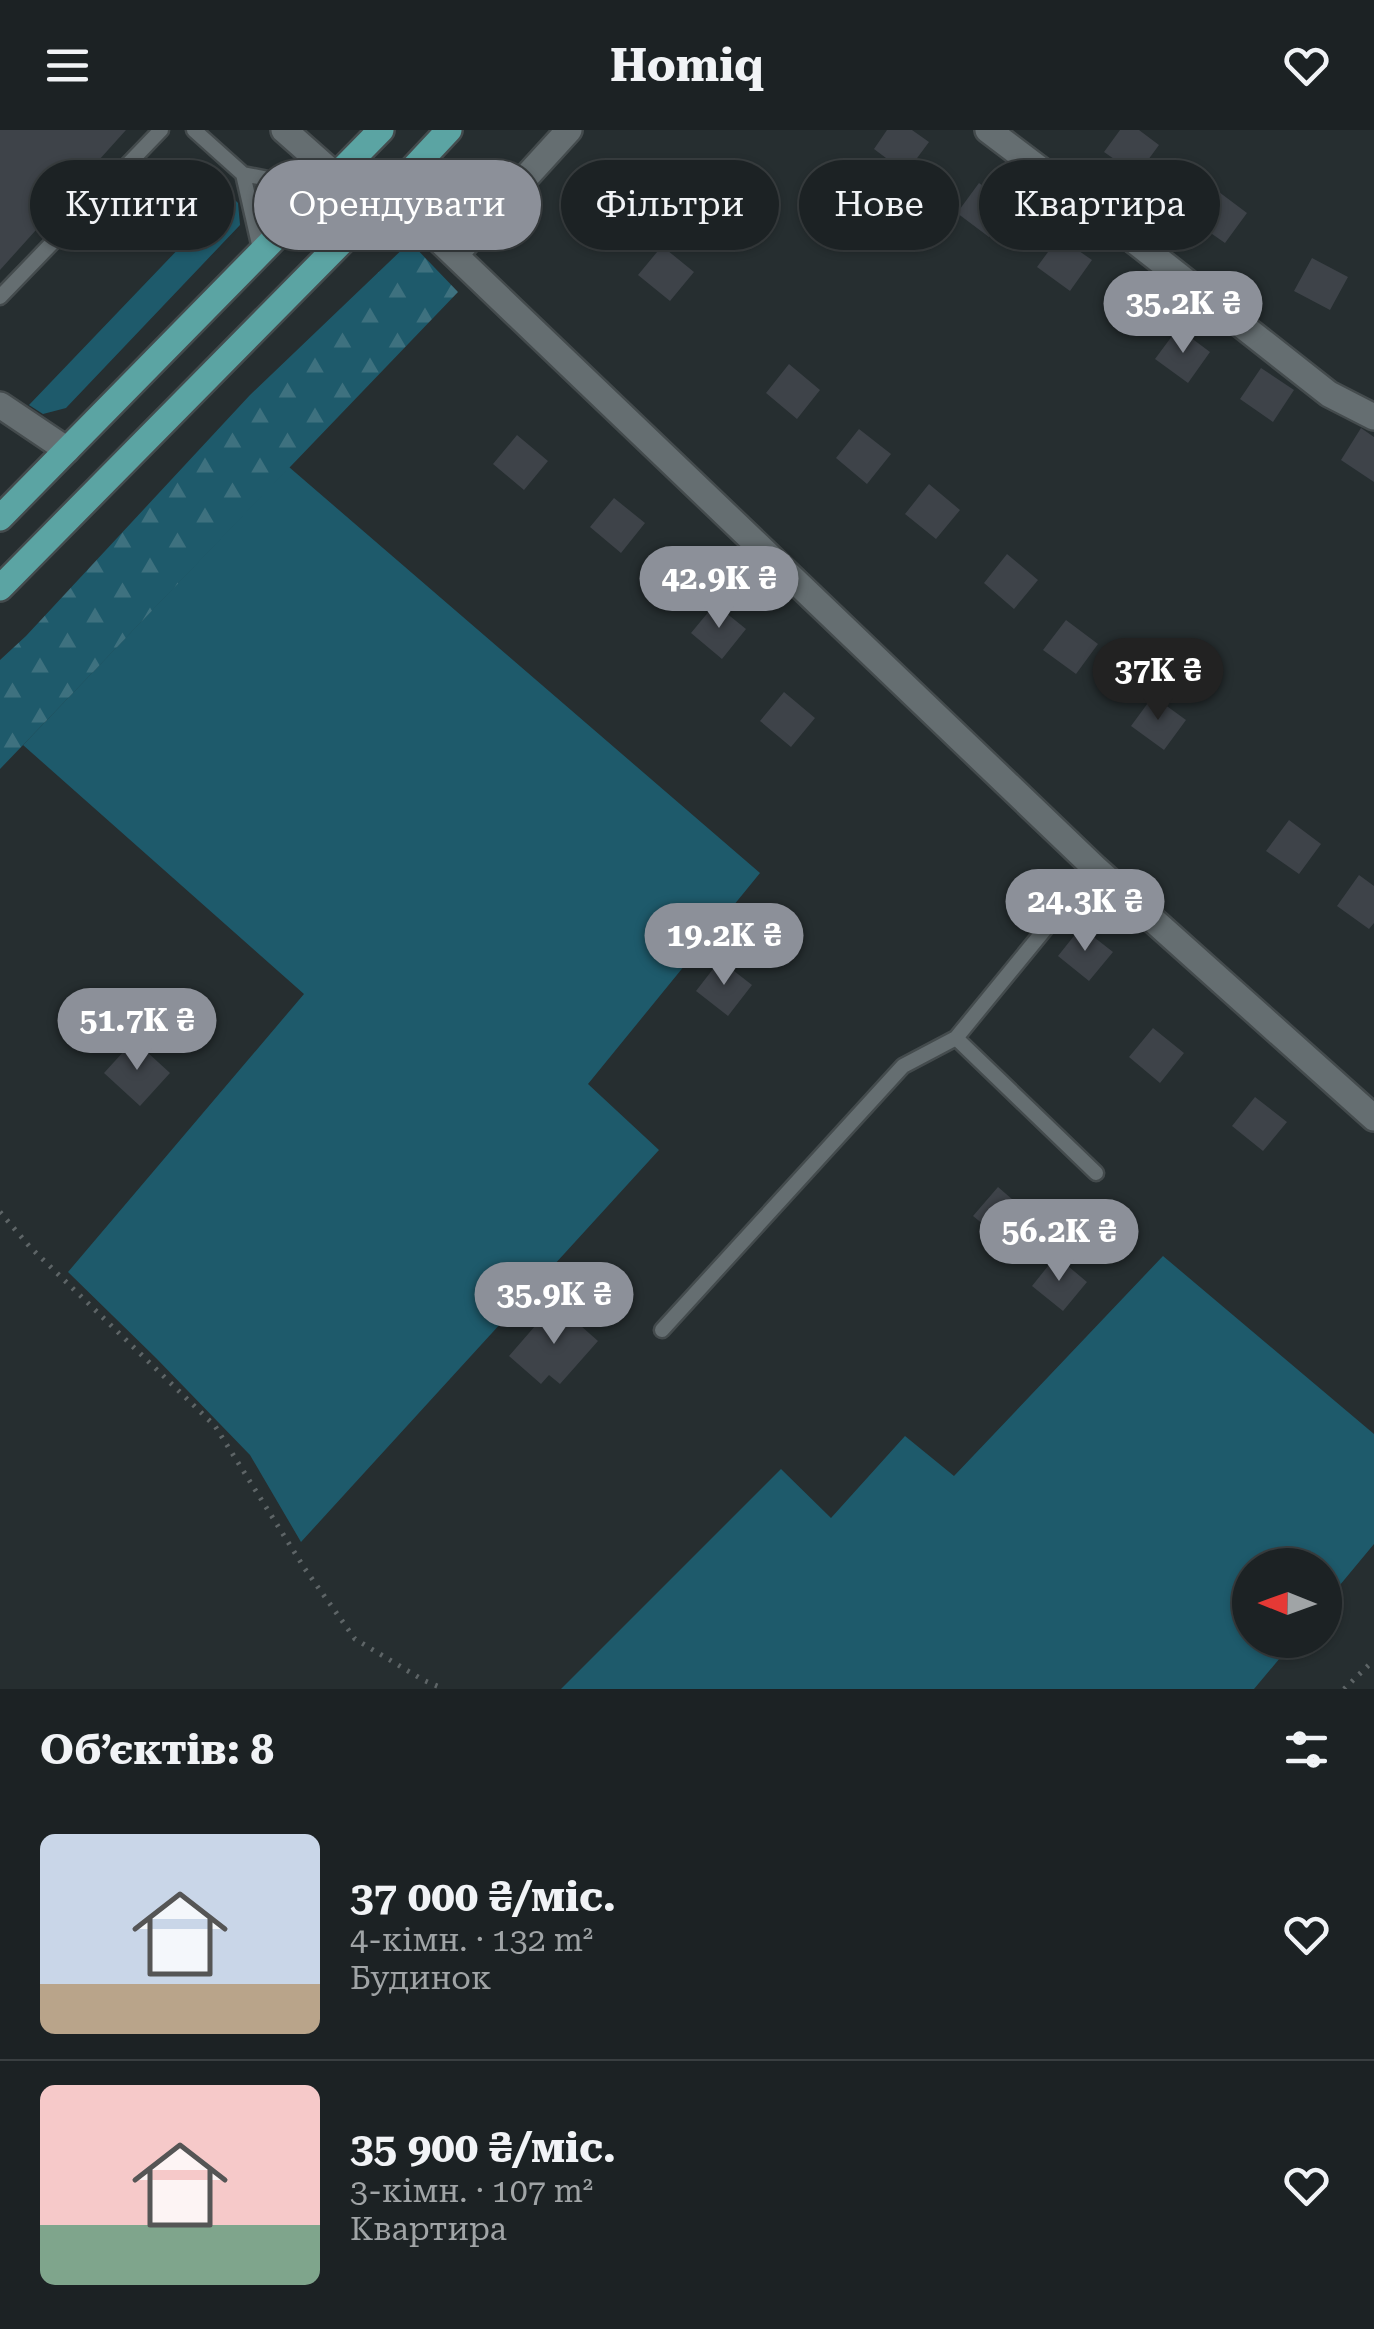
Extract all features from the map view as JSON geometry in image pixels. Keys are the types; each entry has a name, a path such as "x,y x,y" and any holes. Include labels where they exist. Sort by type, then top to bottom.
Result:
{"main road":[{"path":"352,160 381,130"},
{"path":"421,160 449,130"},
{"path":"0,588 334,250"},
{"path":"0,518 261,252"}],"street":[{"path":"284,130 310,160"},
{"path":"455,255 569,130"},
{"path":"988,130 1329,394 1374,417"},
{"path":"450,250 1095,868 1374,1118"},
{"path":"0,405 67,450"}],"lane":[{"path":"0,297 161,130"},
{"path":"194,130 243,174 261,252"},
{"path":"243,174 254,175"},
{"path":"662,1330 903,1066 956,1038 1095,868"},
{"path":"956,1038 1096,1173"}],"path":[{"path":"0,1212 30,1247 215,1426 305,1569 355,1638 444,1689"},
{"path":"1344,1689 1374,1660"}],"green space":[{"path":"234,199 238,203 240,225 234,231"},
{"path":"177,250 216,250 66,408 43,414 29,405"},
{"path":"402,250 418,250 458,292 0,769 0,660 250,395"},
{"path":"289,467 760,873 588,1084 659,1150 301,1542 250,1455 68,1272 304,994 23,745"},
{"path":"1163,1256 1374,1434 1374,1544 1342,1583 1342,1548 1232,1548 1232,1658 1280,1658 1254,1689 561,1689 781,1469 831,1518 905,1436 954,1476"}],"building":[{"path":"0,130 126,130 99,160 30,160 30,237 0,270"},
{"path":"887,130 912,130 929,142 916,160 889,160 874,149"},
{"path":"1120,130 1139,130 1159,145 1148,160 1115,160 1104,152"},
{"path":"979,183 979,230 959,214"},
{"path":"1220,193 1247,213 1225,243 1220,240"},
{"path":"659,250 667,250 694,272 670,301 638,275"},
{"path":"1049,250 1078,250 1092,260 1070,291 1037,267"},
{"path":"1312,258 1348,277 1330,310 1294,291"},
{"path":"1178,328 1210,352 1188,383 1155,359"},
{"path":"789,364 820,390 797,419 766,393"},
{"path":"1261,368 1294,390 1273,422 1240,399"},
{"path":"1361,428 1374,437 1374,482 1341,460"},
{"path":"859,429 891,454 867,484 836,458"},
{"path":"517,435 548,461 524,490 493,464"},
{"path":"929,484 960,510 936,539 905,514"},
{"path":"614,498 645,523 621,553 590,527"},
{"path":"1007,554 1038,580 1014,609 984,583"},
{"path":"715,604 746,629 722,659 691,633"},
{"path":"1066,620 1098,644 1076,674 1043,650"},
{"path":"784,692 815,718 791,747 760,721"},
{"path":"1153,696 1186,720 1164,750 1131,726"},
{"path":"1289,820 1321,844 1299,874 1266,851"},
{"path":"1359,875 1374,886 1374,923 1369,929 1337,906"},
{"path":"1081,927 1113,952 1089,981 1058,956"},
{"path":"720,960 752,985 728,1016 696,991"},
{"path":"1153,1028 1184,1053 1160,1083 1129,1057"},
{"path":"134,1040 170,1073 140,1106 104,1073"},
{"path":"1255,1097 1287,1122 1263,1151 1232,1126"},
{"path":"998,1187 1028,1213 1005,1242 973,1216"},
{"path":"1056,1256 1087,1282 1063,1311 1032,1286"},
{"path":"555,1303 598,1341 560,1384 549,1375 541,1384 509,1356"}]}
